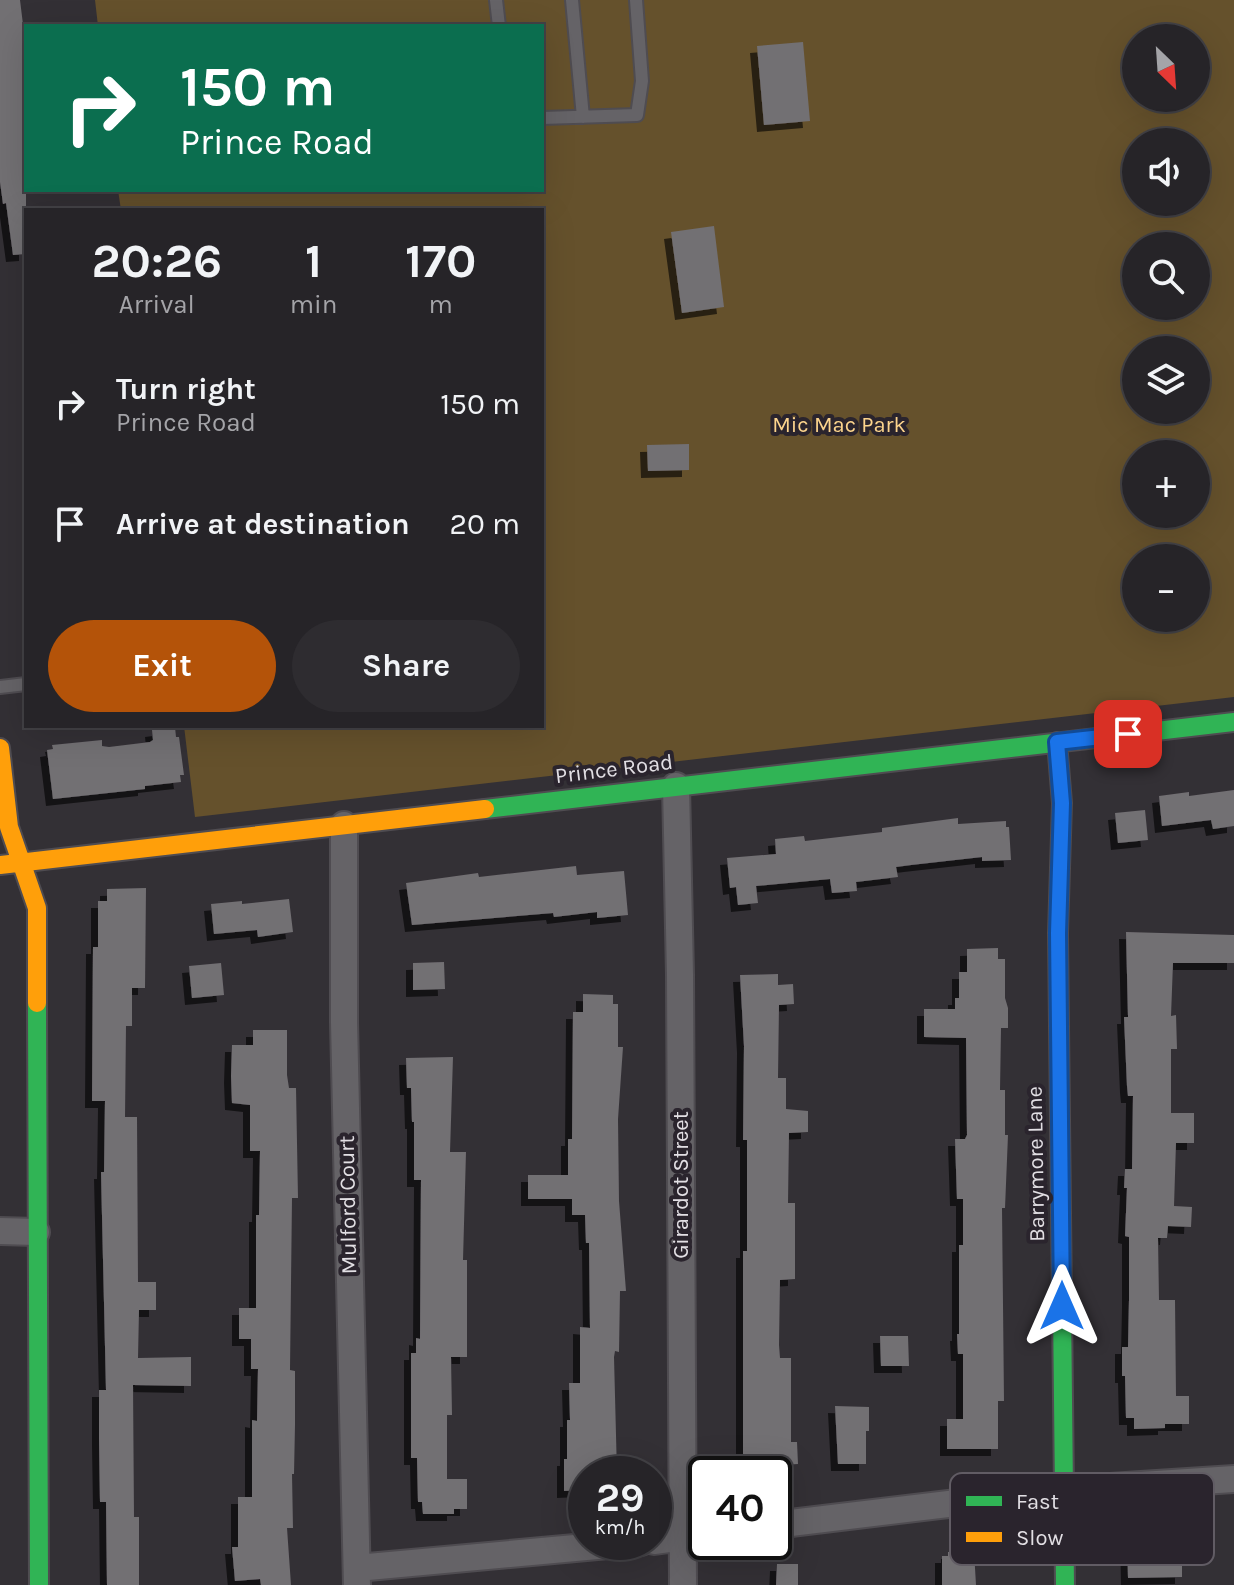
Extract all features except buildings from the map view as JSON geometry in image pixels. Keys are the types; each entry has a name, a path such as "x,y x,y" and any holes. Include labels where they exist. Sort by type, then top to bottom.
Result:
{"street":[{"name":"Prince Road","path":"0,865 1234,722"},
{"name":"Barrymore Lane","path":"1057,742 1062,803 1058,933 1064,1473"},
{"path":"0,748 9,827 37,908 39,1585"},
{"name":"Girardot Street","path":"676,786 693,1456"},
{"name":"Mulford Court","path":"344,825 344,1022 357,1576"},
{"path":"0,1231 36,1232"},
{"path":"1214,1480 1234,1479"},
{"path":"792,1523 950,1504"},
{"path":"357,1576 568,1551"},
{"name":"Girardot Street","path":"683,1585 689,1560"},
{"name":"Barrymore Lane","path":"1065,1565 1065,1585"}],"lane":[{"path":"496,0 499,24"},
{"path":"572,0 583,117"},
{"path":"544,118 637,115 642,81 636,0"},
{"path":"0,687 24,684"}],"green space":[{"name":"Mic Mac Park","path":"95,0 1234,0 1234,697 195,817 184,728 544,728 544,208 121,208 118,192 544,192 544,24 98,24"}],"traffic: fast":[{"path":"485,809 1234,722"},
{"path":"1057,742 1062,803 1058,933 1064,1473"},
{"path":"37,1003 39,1585"},
{"path":"1065,1565 1065,1585"}],"traffic: slow":[{"path":"0,748 9,827 37,908 37,1003"},
{"path":"0,865 485,809"}],"route":[{"path":"1062,1306 1058,933 1062,803 1057,742 1128,734"}]}
